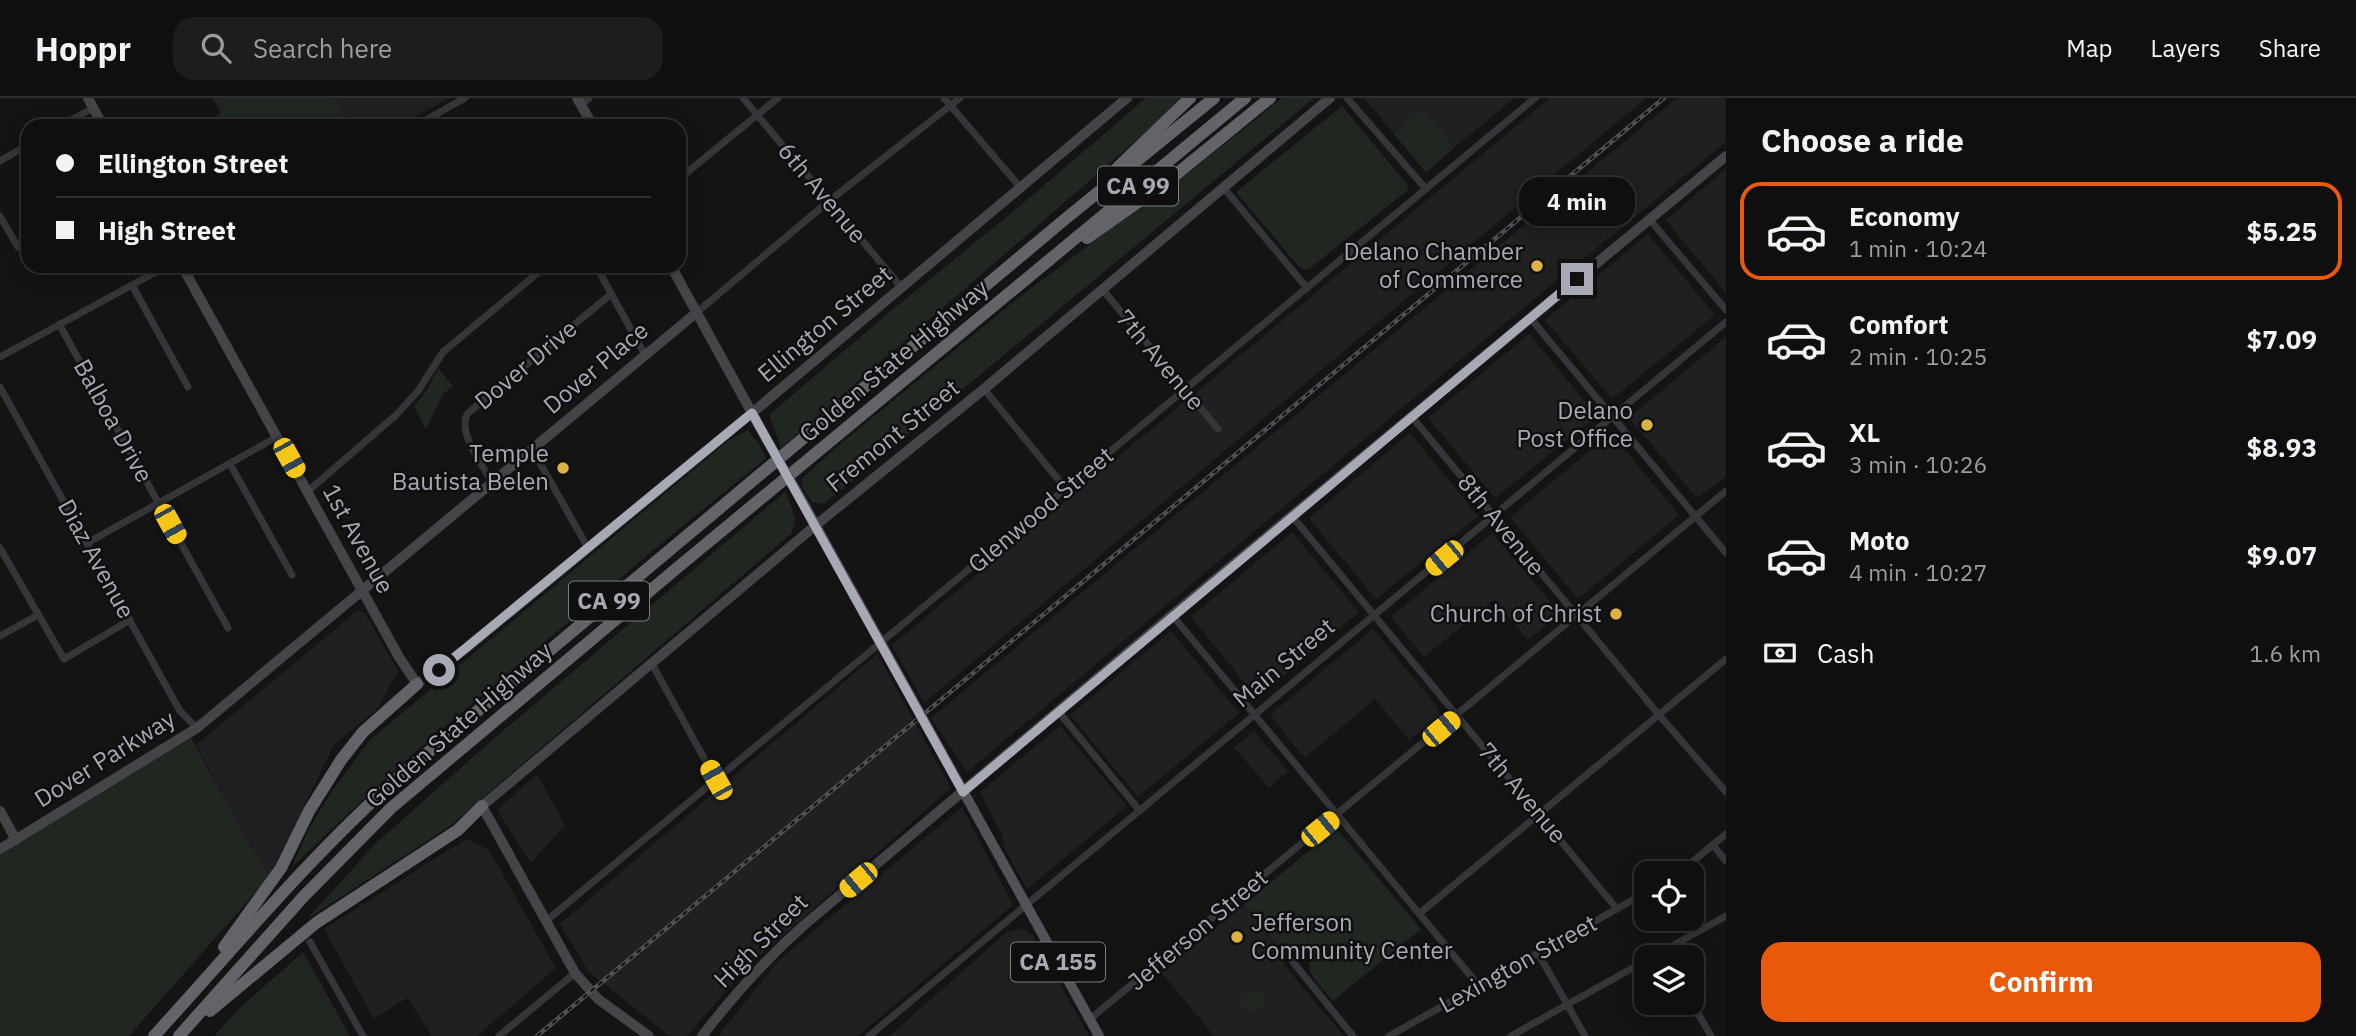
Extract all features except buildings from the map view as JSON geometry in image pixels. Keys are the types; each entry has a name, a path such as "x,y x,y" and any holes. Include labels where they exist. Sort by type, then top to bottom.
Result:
{"highway":[{"path":"1064,220 1191,98"},
{"name":"Golden State Highway","path":"154,1036 302,871 384,790 1064,220 1214,98"},
{"name":"Golden State Highway","path":"179,1036 304,896 391,808 1245,98"},
{"path":"1032,275 1168,181 1270,98"},
{"path":"178,1009 281,868 309,811 341,760 363,732 417,684"},
{"path":"179,1036 316,923 458,830 482,806"}],"main road":[{"name":"CA 155","path":"752,413 1099,1036"}],"street":[{"path":"428,119 465,98"},
{"name":"6th Avenue","path":"743,98 901,288"},
{"path":"686,173 778,98"},
{"path":"944,98 1020,187"},
{"name":"Dover Place","path":"197,727 829,201 960,98"},
{"name":"Ellington Street","path":"417,684 464,650 752,413 1126,98"},
{"name":"Fremont Street","path":"482,806 1330,98"},
{"path":"1347,98 1426,189"},
{"name":"Glenwood Street","path":"546,921 1535,98"},
{"path":"582,100 590,119"},
{"path":"69,119 90,103 99,119"},
{"path":"0,161 21,149"},
{"name":"High Street","path":"702,1036 772,954 1172,615 1726,156"},
{"path":"1223,187 1307,288"},
{"path":"0,216 18,247"},
{"path":"1650,220 1726,310"},
{"path":"0,357 154,273"},
{"name":"1st Avenue","path":"186,273 399,657 417,684"},
{"path":"307,492 387,424 418,391 443,352 538,273"},
{"path":"600,273 645,355"},
{"path":"675,273 752,413"},
{"path":"132,285 188,387"},
{"name":"7th Avenue","path":"1103,290 1218,429"},
{"name":"Dover Drive","path":"492,482 465,434 463,423 467,414 611,294"},
{"path":"1531,319 1726,553"},
{"name":"Main Street","path":"869,1036 1726,322"},
{"name":"Balboa Drive","path":"59,324 228,628"},
{"name":"Diaz Avenue","path":"0,387 180,711 197,727"},
{"path":"984,389 1066,489"},
{"name":"8th Avenue","path":"1412,417 1726,792"},
{"path":"87,543 276,437"},
{"path":"532,449 588,548"},
{"path":"230,464 292,575"},
{"name":"Jefferson Street","path":"1090,1020 1726,491"},
{"name":"7th Avenue","path":"1292,516 1617,909"},
{"path":"0,548 64,659 130,620"},
{"path":"0,636 38,615"},
{"path":"1172,615 1479,986"},
{"path":"1420,913 1726,659"},
{"path":"652,664 716,780"},
{"path":"1058,711 1140,811"},
{"name":"Dover Parkway","path":"0,849 197,727"},
{"path":"482,806 575,973 598,999 649,1036"},
{"path":"0,811 16,840"},
{"path":"1694,861 1726,834"},
{"path":"1713,845 1726,861"},
{"name":"Lexington Street","path":"1390,1036 1634,899"},
{"path":"1679,945 1726,916"},
{"path":"310,942 363,1036"},
{"path":"1538,953 1585,1036"},
{"path":"1293,962 1353,1036"},
{"path":"1511,1036 1634,967"},
{"path":"499,1036 575,973"},
{"path":"1699,1015 1711,1036"}],"shaded area":[{"path":"213,98 335,98 346,119 210,119 221,113"},
{"path":"335,98 449,98 412,119 346,119"},
{"path":"1146,98 1185,98 781,448 769,415"},
{"path":"1282,98 1314,98 824,504 812,502 801,480 838,446 1018,298 1113,227 1156,199"},
{"path":"1364,98 1515,98 1455,147 1424,110 1394,134"},
{"path":"1550,98 1646,98 924,703 892,645"},
{"path":"1677,98 1726,98 1726,142 1403,407 967,772 931,718"},
{"path":"1342,106 1407,184 1408,190 1309,269 1301,269 1236,192"},
{"path":"1423,109 1455,147 1426,173 1394,134"},
{"path":"1726,169 1726,293 1666,220"},
{"path":"1648,234 1715,315 1612,399 1545,320"},
{"path":"1529,334 1597,416 1495,498 1428,418"},
{"path":"1726,337 1726,477 1697,498 1629,418"},
{"path":"438,368 453,386 444,393 426,429 414,406 426,392"},
{"path":"748,430 766,458 400,765 292,867 317,815 371,739 728,441"},
{"path":"1410,433 1478,516 1376,599 1309,518"},
{"path":"1611,433 1679,515 1578,599 1510,517"},
{"path":"786,491 795,519 792,533 450,826 307,919 375,844 490,742"},
{"path":"1292,532 1359,612 1257,698 1191,617"},
{"path":"1492,533 1560,614 1528,640 1494,600 1424,657 1391,617"},
{"path":"357,611 365,613 398,671 378,708 334,745 269,877 196,745"},
{"path":"1373,629 1439,709 1440,716 1409,740 1375,699 1306,757 1270,715"},
{"path":"1171,631 1239,713 1138,797 1070,715"},
{"path":"877,654 951,788 748,966 687,1036 669,1036 588,971 560,924"},
{"path":"1060,726 1127,806 1027,889 1004,847 1002,835 980,792"},
{"path":"1254,731 1288,771 1269,788 1234,747"},
{"path":"191,738 269,877 129,1036 0,1036 0,853"},
{"path":"537,774 565,825 531,863 497,810"},
{"path":"962,807 1013,905 858,1036 718,1036 779,960"},
{"path":"1338,830 1421,929 1333,1001 1310,971 1306,947 1294,944 1283,952 1244,905 1332,831"},
{"path":"466,839 489,850 556,968 477,1036 432,1036 407,998 374,1019 324,929"},
{"path":"1243,905 1283,952 1284,965 1344,1036 1214,1036 1162,973"},
{"path":"1020,928 1033,936 1089,1036 889,1036 1007,932"},
{"path":"303,952 350,1036 214,1036 240,1008"},
{"path":"1257,988 1267,1000 1250,1014 1239,1002"}],"railway":[{"path":"537,1036 1664,98"}],"place":[{"name":"Delano Chamber of Commerce","path":"1537,266"},
{"name":"Delano Post Office","path":"1647,425"},
{"name":"Temple Bautista Belen","path":"563,468"},
{"name":"Church of Christ","path":"1616,614"},
{"name":"Jefferson Community Center","path":"1237,937"}],"route":[{"path":"439,670 752,413 963,792 1577,279"}]}
